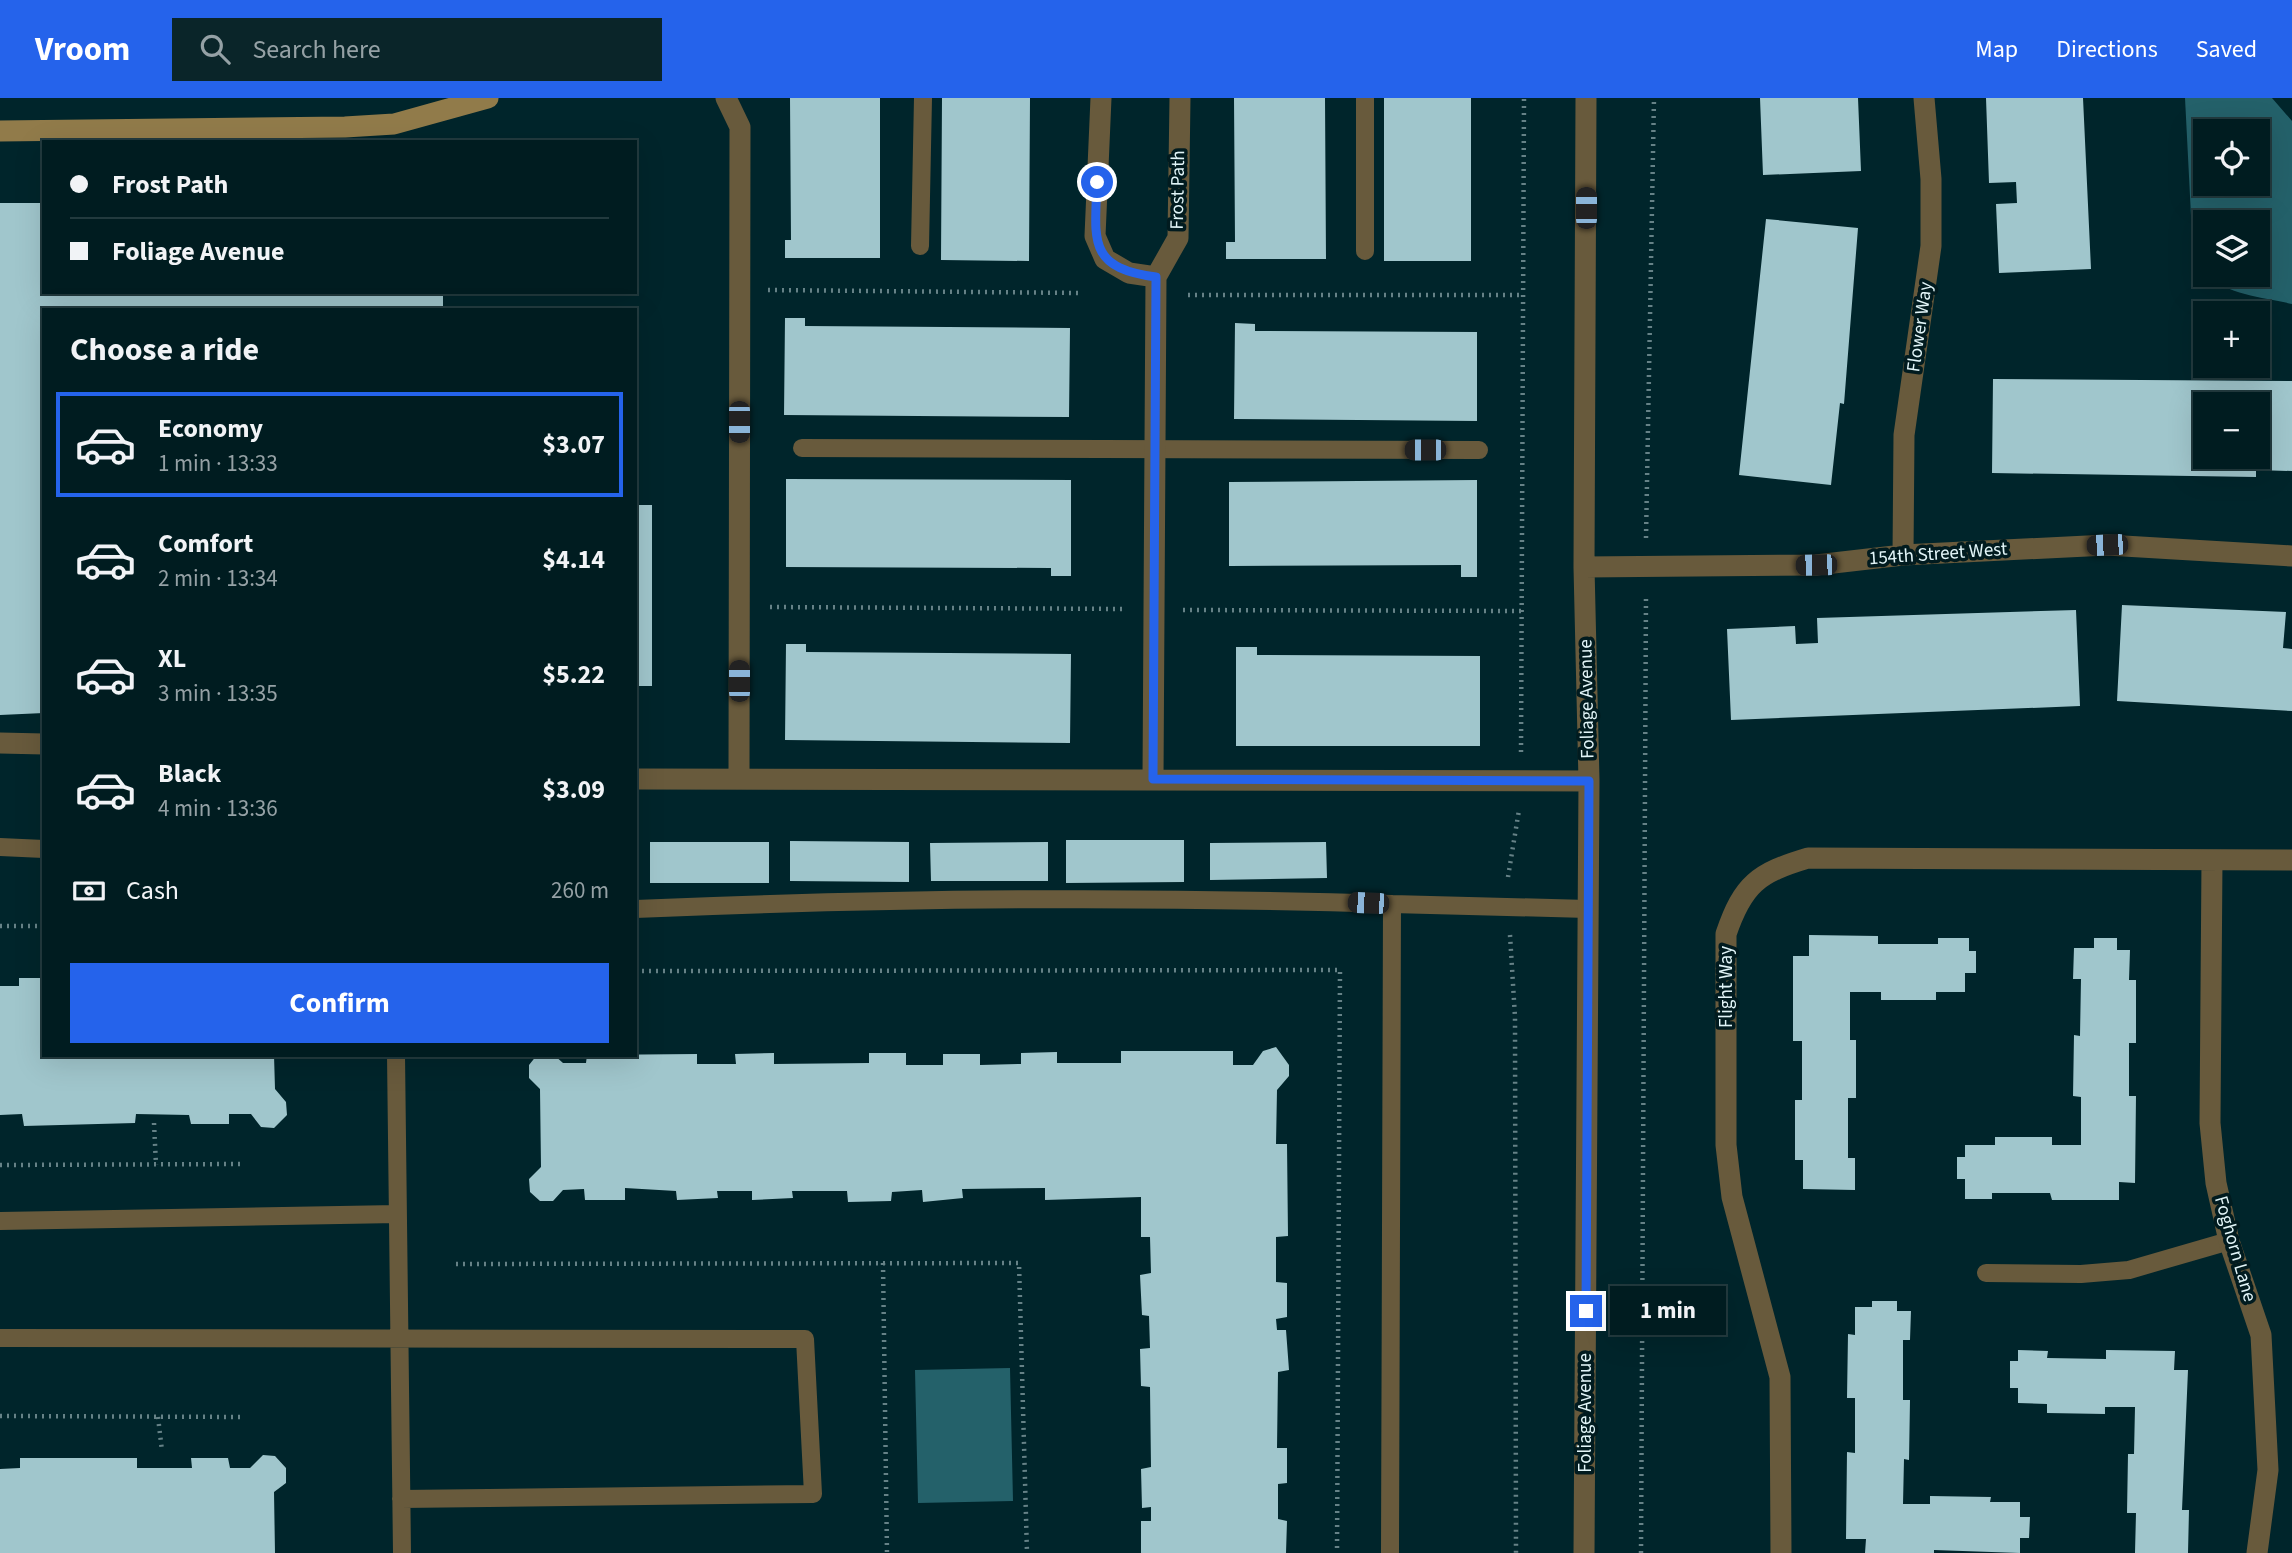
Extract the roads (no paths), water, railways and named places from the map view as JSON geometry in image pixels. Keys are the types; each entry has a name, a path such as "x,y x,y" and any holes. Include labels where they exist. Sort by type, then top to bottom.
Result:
{"street":[{"path":"0,131 345,128 394,124 488,98"},
{"path":"726,98 740,127 739,779"},
{"path":"1101,98 1095,236 1105,260 1129,273 1156,277"},
{"name":"Frost Path","path":"1153,779 1156,277 1178,238 1180,98"},
{"name":"Foliage Avenue","path":"1584,1553 1589,781 1584,567 1586,98"},
{"name":"Flower Way","path":"1903,555 1904,435 1931,246 1931,178 1924,98"},
{"name":"154th Street West","path":"1584,567 1816,565 1903,555 2107,545 2292,556"},
{"path":"0,743 42,744"},
{"path":"637,779 1589,781"},
{"name":"Flight Way","path":"1782,1553 1780,1377 1732,1197 1726,1145 1726,934 1736,905 1754,880 1778,867 1808,858 2292,860"},
{"name":"Foghorn Lane","path":"2212,860 2210,1123 2216,1183 2229,1241 2261,1335 2268,1470 2257,1553"}],"lane":[{"path":"920,246 923,98"},
{"path":"1365,98 1365,251"},
{"path":"802,448 1479,450"},
{"path":"0,847 42,849"},
{"path":"637,909 847,899 1250,899 1588,909"},
{"path":"1390,1553 1392,904"},
{"path":"397,1057 402,1553"},
{"path":"0,1221 397,1214"},
{"path":"1986,1273 2081,1274 2129,1270 2229,1241"},
{"path":"0,1338 399,1336 805,1339 813,1494 401,1499"}],"water":[{"path":"2185,98 2272,98 2292,121 2292,304 2225,287 2270,287 2270,210 2193,210 2193,255"},
{"path":"1010,1368 1013,1501 918,1503 915,1370"}]}
